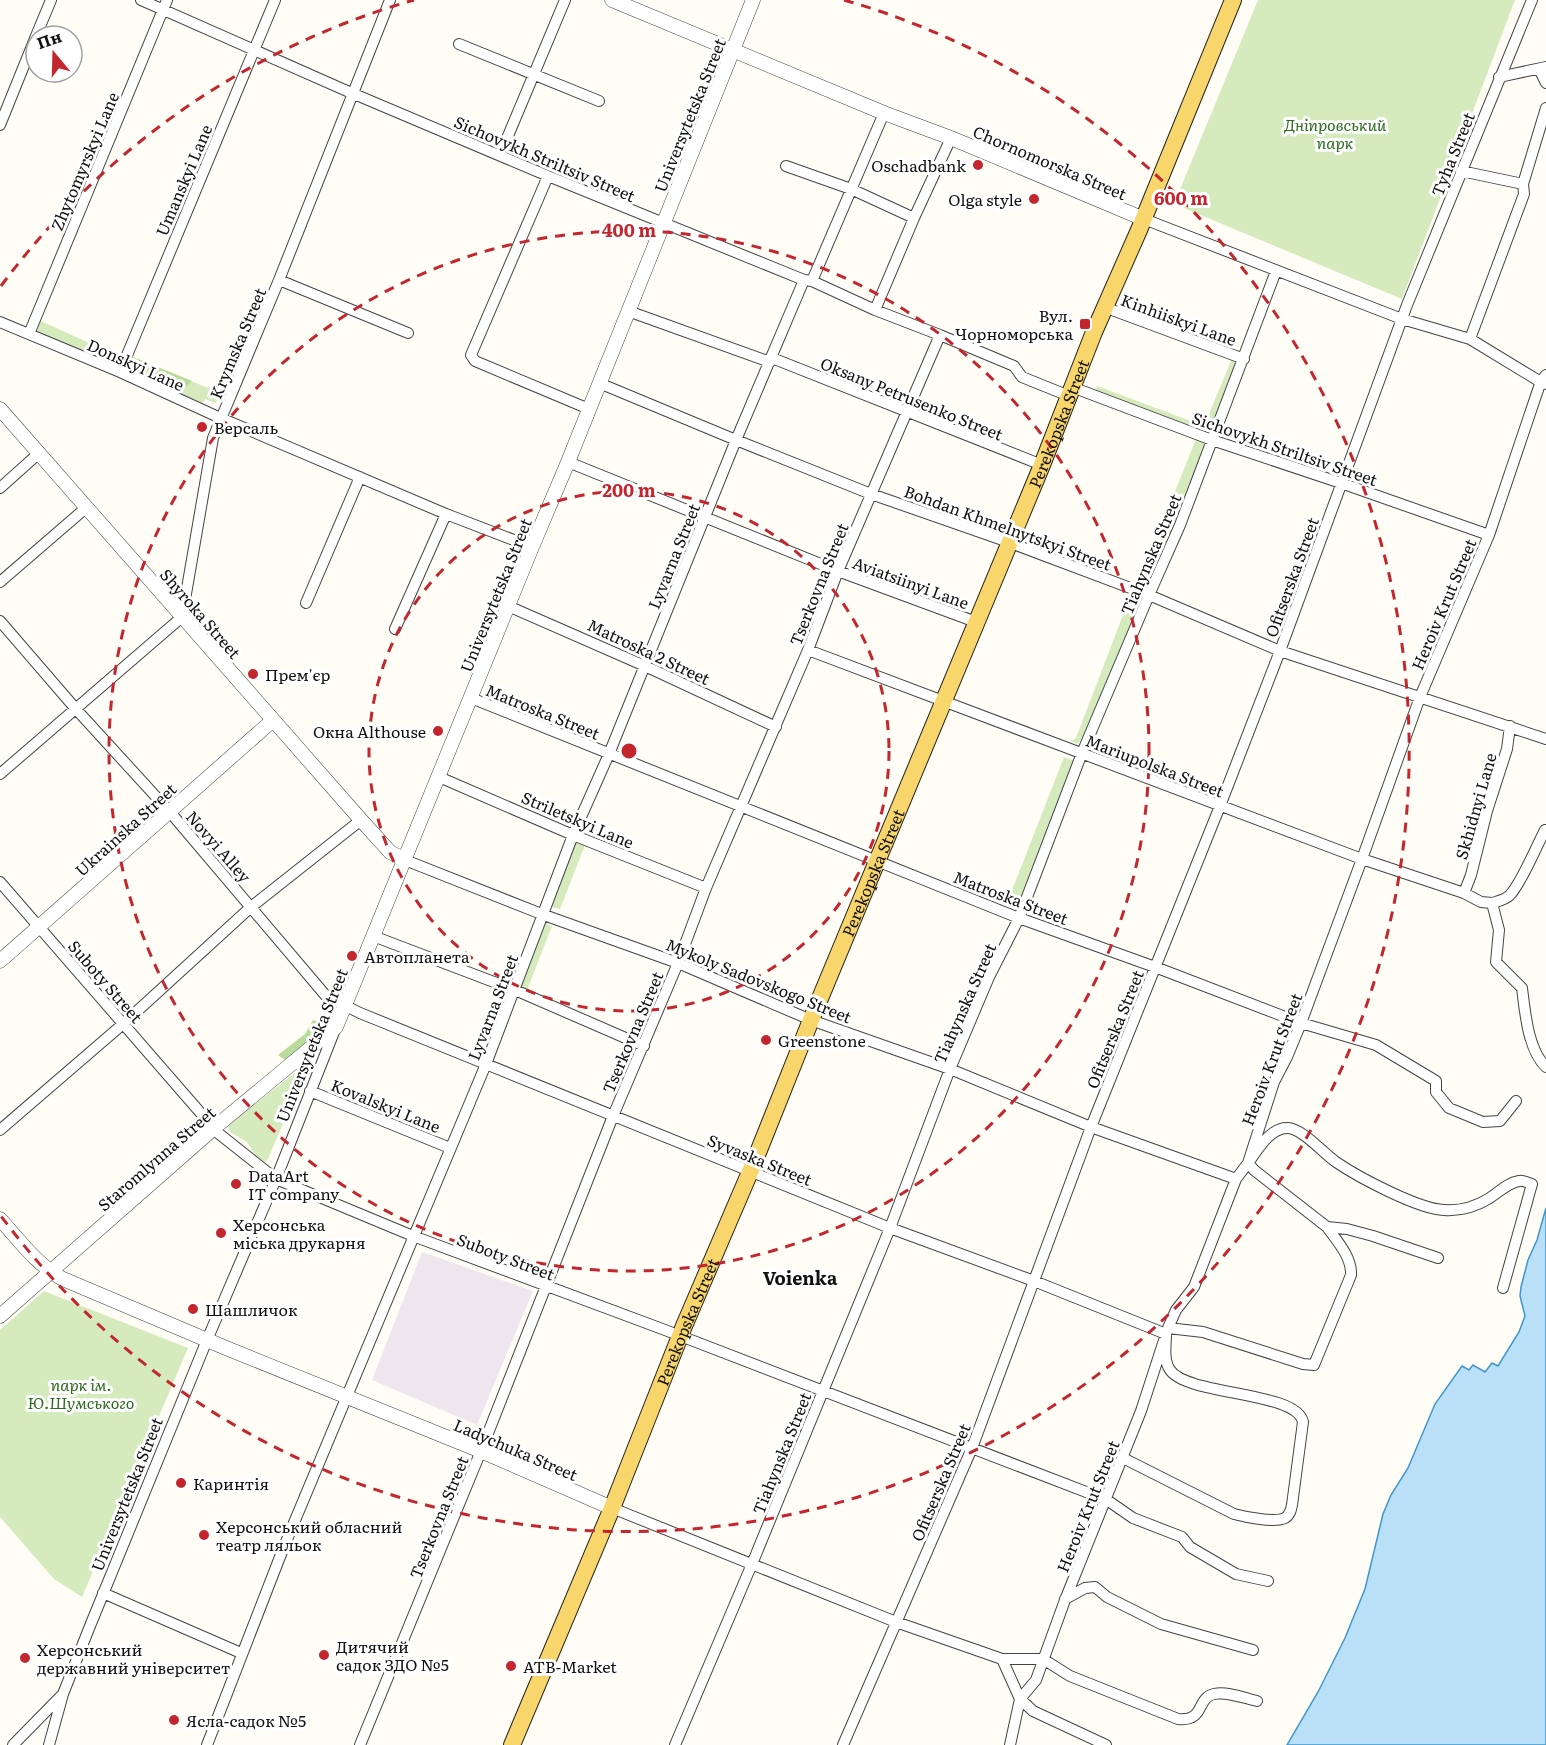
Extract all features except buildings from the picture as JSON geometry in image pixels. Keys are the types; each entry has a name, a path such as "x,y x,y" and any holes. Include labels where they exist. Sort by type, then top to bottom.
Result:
{"main road":[{"name":"Perekopska Street","path":"512,1745 1010,543 1104,307 1144,219 1233,0"}],"street":[{"path":"41,24 51,0"},
{"name":"Sichovykh Striltsiv Street","path":"141,0 165,5 254,50 548,176 663,224 808,280 875,310 1014,366 1022,377 1070,391 1489,535"},
{"name":"Umanskyi Lane","path":"120,372 275,0"},
{"name":"Krymska Street","path":"182,616 213,438 279,280 390,0"},
{"path":"500,155 565,0"},
{"name":"Chornomorska Street","path":"612,0 1144,219 1402,319 1470,339 1544,381"},
{"name":"Universytetska Street","path":"49,1745 63,1694 103,1593 276,1179 753,0"},
{"name":"Tyha Street","path":"1402,319 1499,76 1532,0"},
{"name":"Zhytomyrskyi Lane","path":"29,334 165,5"},
{"path":"459,45 599,101"},
{"path":"0,125 24,66"},
{"path":"1499,76 1542,68 1546,83"},
{"path":"1470,339 1524,194 1523,184 1546,108"},
{"name":"Lyvarna Street","path":"207,1745 241,1653 486,1064 573,835 609,754 736,440 884,112"},
{"path":"875,310 951,138"},
{"path":"786,166 851,189 914,218"},
{"path":"1461,171 1523,184"},
{"path":"548,176 471,355 475,361 589,409"},
{"name":"Tiahynska Street","path":"675,1745 890,1228 950,1069 989,977 1019,918 1082,753 1180,525 1276,271"},
{"path":"279,280 408,333"},
{"name":"Kinhiiskyi Lane","path":"1104,307 1244,359"},
{"name":"Oksany Petrusenko Street","path":"628,311 771,360 1042,465"},
{"name":"Ofitserska Street","path":"843,1745 972,1448 1090,1127 1280,651 1402,319"},
{"name":"Donskyi Lane","path":"0,322 446,514 532,547"},
{"name":"Tserkovna Street","path":"360,1745 481,1451 613,1116 678,963 706,888 776,727 838,571 940,335"},
{"name":"Heroiv Krut Street","path":"1011,1741 1020,1699 1036,1680 1065,1600 1141,1411 1167,1331 1176,1310 1194,1287 1236,1179 1248,1163 1274,1082 1301,1023 1420,697 1489,535 1544,381"},
{"name":"Bohdan Khmelnytskyi Street","path":"599,383 871,494 1149,595 1280,651 1546,739"},
{"name":"Shyroka Street","path":"0,409 272,721 390,852 405,860"},
{"path":"0,488 38,454"},
{"name":"Aviatsiinyi Lane","path":"568,462 838,571 976,622"},
{"path":"306,603 360,477"},
{"path":"0,582 87,507"},
{"path":"395,629 446,514"},
{"name":"Matroska 2 Street","path":"508,606 776,727"},
{"path":"0,774 182,616"},
{"name":"Novyi Alley","path":"0,621 75,708 170,812 326,996 345,1006"},
{"name":"Mariupolska Street","path":"808,650 1362,859 1464,893 1481,902 1492,903"},
{"name":"Matroska Street","path":"471,698 1019,918 1301,1023 1376,1046 1436,1081 1436,1092 1449,1108 1483,1122 1500,1121 1516,1101"},
{"name":"Ukrainska Street","path":"0,961 272,721"},
{"name":"Skhidnyi Lane","path":"1464,893 1507,749 1510,726"},
{"name":"Striletskyi Lane","path":"439,777 573,835 706,888"},
{"path":"0,1130 123,1024 251,907 361,820"},
{"path":"1545,830 1511,894 1503,900 1492,903 1499,930 1496,962 1522,988 1526,1021 1539,1060 1546,1067"},
{"name":"Mykoly Sadovskogo Street","path":"405,860 544,915 678,963 811,1020 950,1069 1090,1127 1236,1179"},
{"name":"Suboty Street","path":"0,882 214,1128 276,1179 413,1236 545,1287 680,1336 1107,1500 1132,1518 1182,1537 1190,1547 1236,1574 1268,1581"},
{"path":"373,936 515,990 644,1046"},
{"name":"Syvaska Street","path":"345,1006 890,1228 1167,1331 1203,1332 1303,1364 1314,1365 1351,1275 1348,1258 1327,1227"},
{"name":"Staromlynna Street","path":"0,1316 214,1128 336,1027"},
{"name":"Kovalskyi Lane","path":"310,1091 450,1148"},
{"path":"1438,1258 1373,1236 1347,1229 1327,1227 1248,1163 1272,1135 1288,1128 1298,1131 1337,1163 1412,1202 1442,1210 1459,1210 1477,1205 1505,1187 1521,1180 1532,1184 1503,1288"},
{"name":"Ladychuka Street","path":"0,1219 51,1273 207,1340 896,1623 1002,1659 1043,1659"},
{"path":"1123,1458 1246,1518 1280,1519 1286,1517 1290,1512 1302,1416 1292,1408 1254,1396 1197,1384 1171,1372 1166,1363 1167,1331"},
{"path":"1065,1600 1085,1588 1095,1587 1107,1597 1161,1624 1253,1650"},
{"path":"103,1593 241,1653"},
{"path":"1002,1659 1020,1699 1033,1711 1106,1745"},
{"path":"1043,1659 1070,1676 1178,1719 1187,1720 1194,1717 1212,1694 1221,1693 1257,1701"},
{"name":"Universytetska Street","path":"13,1745 63,1694"},
{"path":"1011,1741 1023,1745"}],"shaded area":[{"path":"422,1252 533,1291 477,1425 372,1380"}],"green space":[{"name":"Дніпровський парк","path":"1258,0 1515,0 1402,299 1174,204"},
{"path":"41,321 120,357 116,366 37,331"},
{"path":"131,356 220,393 216,403 205,399 203,403 125,370"},
{"path":"138,359 192,381 186,387 176,388 141,374"},
{"path":"1231,361 1239,363 1210,432 1203,432 1095,392 1097,386 1204,426"},
{"path":"1196,439 1207,443 1177,526 1148,588 1138,584"},
{"path":"1131,594 1138,598 1140,606 1086,735 1077,744 1071,741 1076,738"},
{"path":"1064,757 1074,761 1020,908 1007,903"},
{"path":"575,841 585,845 560,909 551,907"},
{"path":"546,923 552,926 527,990 521,988"},
{"path":"313,1020 317,1021 317,1033 309,1042 285,1060 278,1055 305,1034"},
{"path":"309,1062 265,1162 256,1156 247,1142 230,1132 228,1125"},
{"name":"парк ім. Ю.Шумського","path":"44,1291 188,1348 82,1597 54,1579 0,1517 0,1330"}],"water":[{"path":"1546,1208 1546,1745 1287,1745 1318,1692 1345,1638 1365,1589 1383,1514 1391,1495 1408,1468 1435,1404 1462,1366 1469,1370 1473,1365 1485,1372 1492,1363 1498,1366 1519,1332 1525,1316 1520,1296 1521,1287"}],"place":[{"name":"Oschadbank","path":"978,165"},
{"name":"Olga style","path":"1034,199"},
{"name":"Вул. Чорноморська","path":"1085,324"},
{"name":"Версаль","path":"202,427"},
{"name":"Прем'єр","path":"253,674"},
{"name":"Окна Althouse","path":"438,731"},
{"name":"Автопланета","path":"352,956"},
{"name":"Greenstone","path":"766,1040"},
{"name":"DataArt IT company","path":"236,1184"},
{"name":"Херсонська міська друкарня","path":"221,1233"},
{"name":"Шашличок","path":"193,1309"},
{"name":"Каринтія","path":"181,1483"},
{"name":"Херсонський обласний театр ляльок","path":"204,1535"},
{"name":"Дитячий садок ЗДО №5","path":"324,1655"},
{"name":"Херсонський державний університет","path":"25,1658"},
{"name":"ATB-Market","path":"511,1666"},
{"name":"Ясла-садок №5","path":"174,1720"}],"district":[{"name":"Voienka","path":"800,1277"}]}
